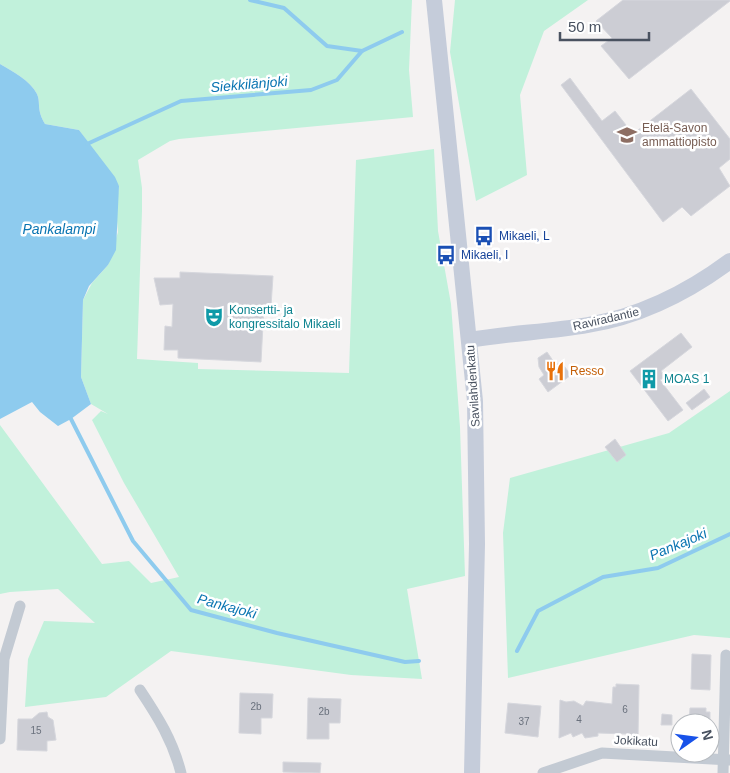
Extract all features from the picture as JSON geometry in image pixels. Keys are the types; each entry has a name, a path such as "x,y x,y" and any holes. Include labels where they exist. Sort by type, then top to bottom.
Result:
{"main road":[{"name":"Savilahdenkatu","path":"434,0 445,128 470,340 478,471 472,773"},
{"name":"Raviradantie","path":"470,340 587,325 623,317 656,306 687,291 730,261"}],"street":[{"path":"0,739 4,659 20,606"},
{"path":"723,773 727,760 726,655"},
{"path":"140,690 164,726 181,773"},
{"name":"Jokikatu","path":"544,773 602,753 727,760"}],"green space":[{"path":"0,0 412,0 409,70 413,117 179,139 170,141 138,160 142,188 142,211 137,359 198,363 198,369 349,373 356,160 434,149 438,231 451,304 460,427 465,576 407,589 422,679 351,675 171,651 106,697 25,707 28,659 44,621 95,623 58,589 0,594 0,425 102,564 129,561 151,583 179,577 124,483 92,420 101,411 108,414 91,404 81,377 83,300 92,283 108,265 118,232 116,209 119,186 79,130 45,124 34,89 20,76 0,64"},
{"path":"455,0 588,0 544,31 520,95 527,175 476,201 450,52"},
{"path":"730,391 730,638 694,635 508,678 503,533 510,478 669,433"}],"water":[{"name":"Pankalampi","path":"0,64 20,76 34,89 45,124 79,130 115,177 119,186 116,250 108,265 89,286 83,300 81,377 91,404 58,426 40,412 32,402 0,419"}],"building":[{"path":"623,0 730,1 629,79 601,46 612,38 596,21"},
{"path":"570,78 602,121 615,111 633,134 691,89 730,139 730,159 719,168 730,186 691,216 682,207 663,222 561,85"},
{"name":"Konsertti- ja kongressitalo Mikaeli","path":"180,272 273,276 271,306 264,305 261,362 178,358 178,350 164,350 165,326 172,327 173,304 160,305 154,278 180,278"},
{"name":"MOAS 1","path":"681,333 692,347 661,371 665,377 660,380 683,410 668,421 630,371"},
{"name":"Resso","path":"547,352 556,365 561,362 571,375 548,392 539,379 544,375 539,367 538,358"},
{"path":"704,389 710,397 692,410 686,403"},
{"path":"615,439 626,455 617,462 605,447"},
{"path":"692,654 711,655 710,690 691,689"},
{"path":"616,684 639,685 638,737 626,737 626,734 598,733 598,736 585,738 582,733 573,737 571,733 559,738 560,700 566,702 574,701 583,706 586,701 612,704 613,687 616,687"},
{"path":"240,693 273,694 272,718 261,718 261,734 239,733"},
{"path":"308,698 341,699 340,723 329,723 329,739 307,739"},
{"path":"508,703 541,706 538,737 505,733"},
{"path":"690,708 706,708 706,712 710,712 710,713 690,713"},
{"path":"47,712 48,717 53,720 56,740 47,741 47,751 17,750 18,719 32,719 39,713"},
{"path":"662,714 670,715 670,725 661,725"},
{"path":"283,762 321,763 320,773 283,772"}],"waterway":[{"path":"250,0 284,8 327,46 362,51"},
{"name":"Siekkilänjoki","path":"87,144 181,101 311,90 337,80 362,51 402,32"},
{"name":"Pankajoki","path":"71,419 133,541 191,610 277,633 405,662 419,661"},
{"name":"Pankajoki","path":"517,651 538,611 603,577 658,568 730,534"}],"place":[{"name":"Etelä-Savon ammattiopisto","path":"627,135"},
{"name":"Mikaeli, L","path":"484,236"},
{"name":"Mikaeli, I","path":"446,255"},
{"name":"Konsertti- ja kongressitalo Mikaeli","path":"214,317"},
{"name":"Resso","path":"555,371"},
{"name":"MOAS 1","path":"649,379"}]}
